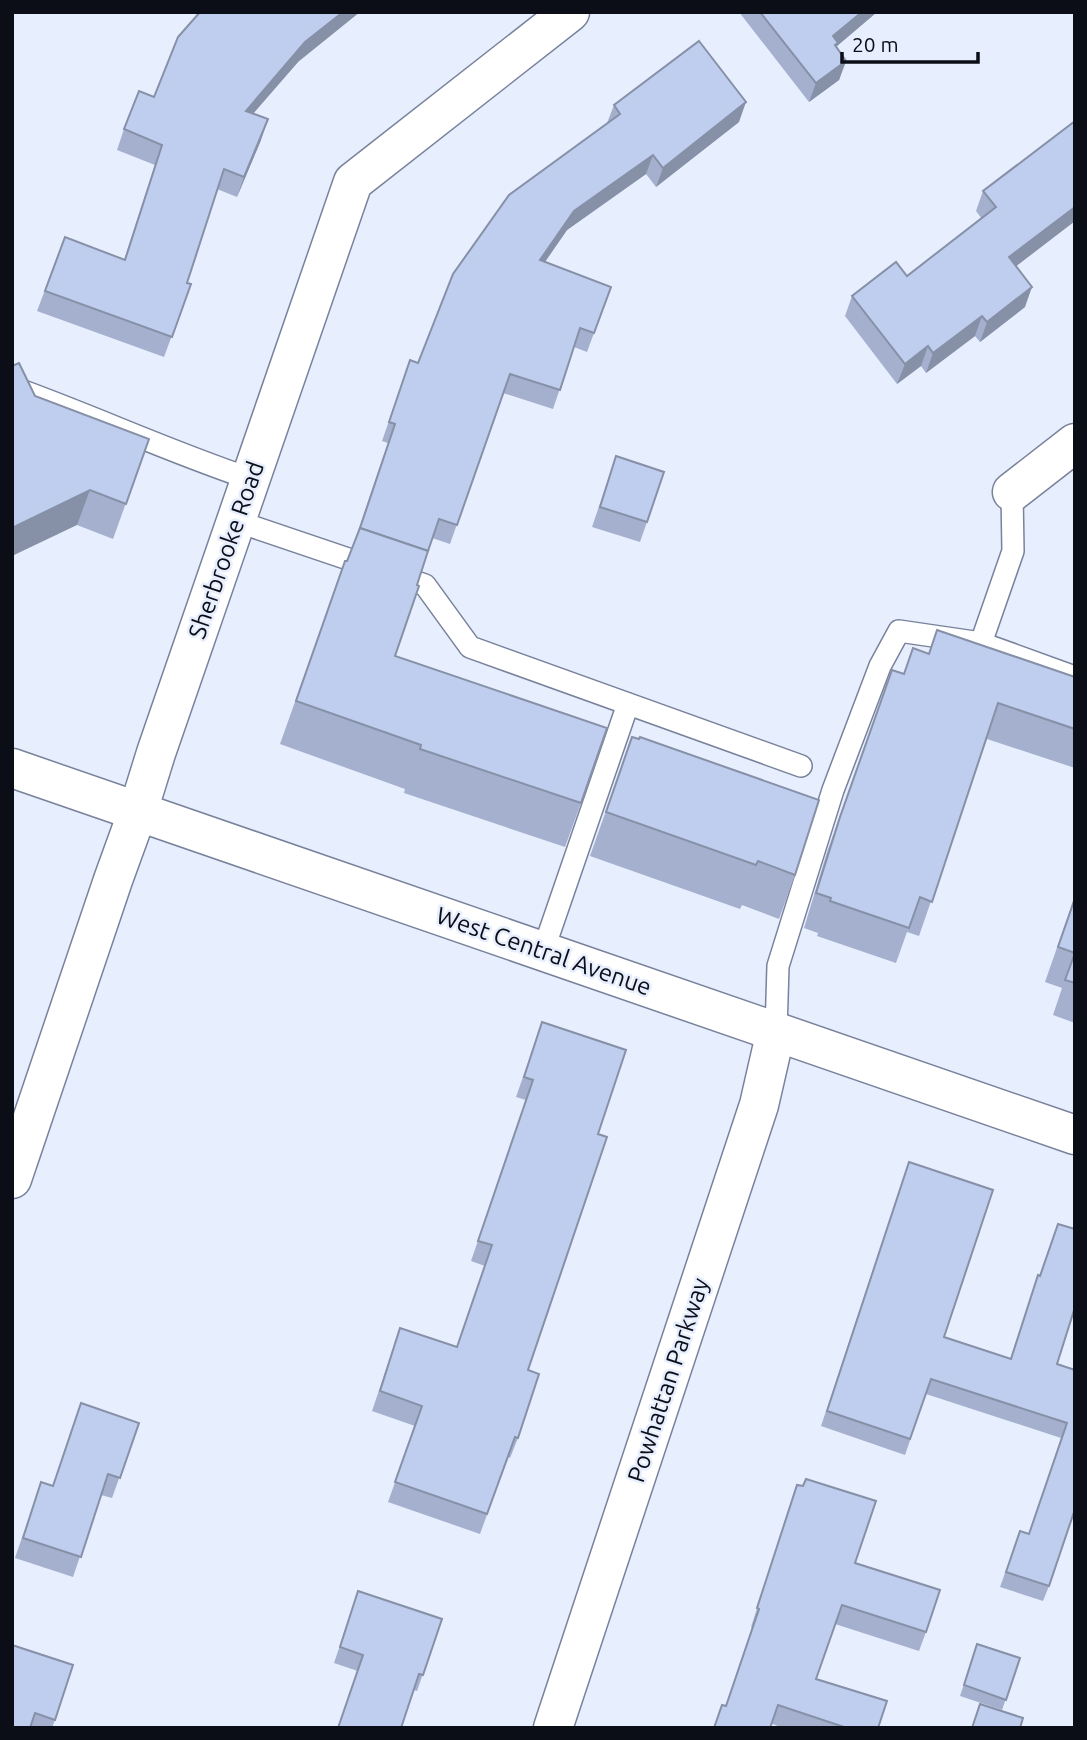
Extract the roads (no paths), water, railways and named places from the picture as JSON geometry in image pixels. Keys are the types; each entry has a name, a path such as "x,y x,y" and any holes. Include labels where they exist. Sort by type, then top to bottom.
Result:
{"street":[{"name":"Sherbrooke Road","path":"12,1179 353,182 570,12"},
{"path":"1012,492 1075,443"},
{"name":"West Central Avenue","path":"12,768 1075,1135"},
{"name":"Powhattan Parkway","path":"553,1728 760,1105 776,1031"}],"lane":[{"path":"12,387 127,430 182,456 251,479"},
{"path":"981,643 1013,551 1012,492"},
{"path":"236,521 425,585 470,648 801,766"},
{"path":"776,1031 778,966 833,790 880,666 899,631 981,643 1075,677"},
{"path":"543,951 628,704"}]}
